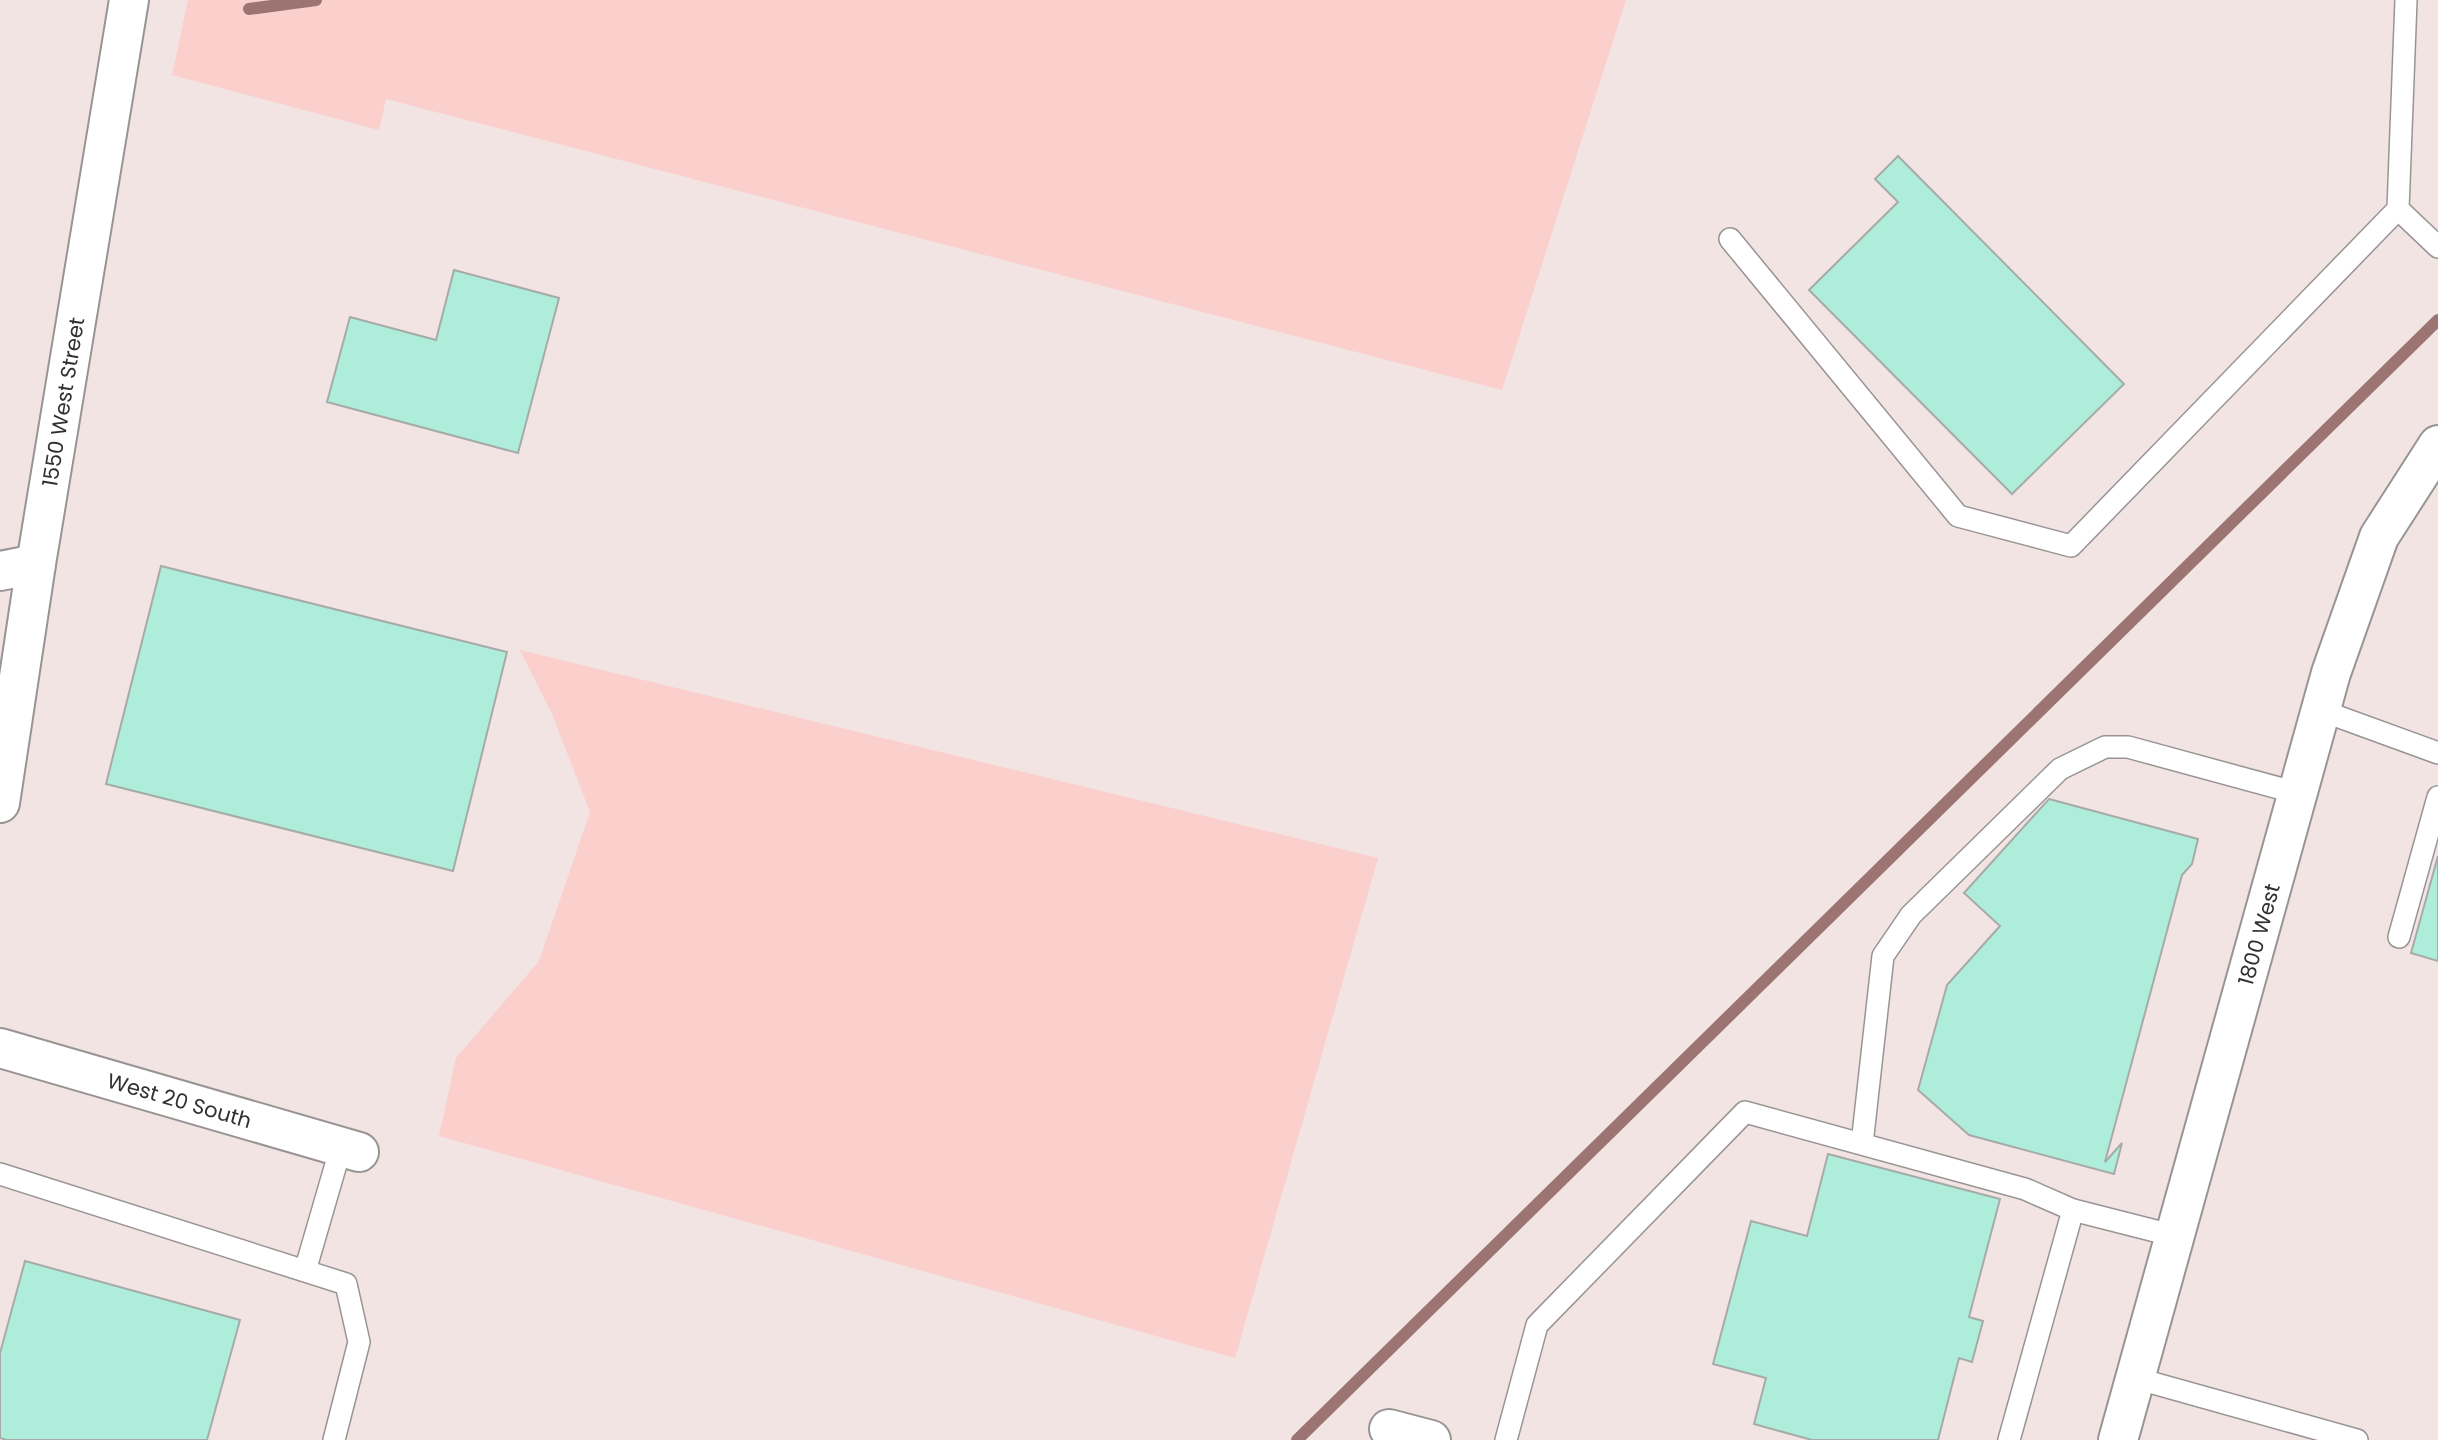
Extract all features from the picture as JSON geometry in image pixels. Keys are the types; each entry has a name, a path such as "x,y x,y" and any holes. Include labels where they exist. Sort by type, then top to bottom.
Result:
{"street":[{"name":"1550 West Street","path":"0,803 18,567 129,0"},
{"name":"1800 West","path":"2118,1440 2320,710 2379,537 2438,445"},
{"name":"West 20 South","path":"0,1048 350,1149"},
{"path":"1389,1429 1431,1440"}],"lane":[{"path":"1730,239 1958,516 2071,546 2398,209 2406,0"},
{"path":"2398,209 2438,247"},
{"path":"2320,710 2438,753"},
{"path":"1861,1144 1883,956 1911,915 2060,769 2105,747 2128,747 2297,793"},
{"path":"2399,937 2438,797"},
{"path":"1506,1440 1537,1325 1745,1112 2025,1189 2073,1210 2175,1236"},
{"path":"305,1271 350,1149"},
{"path":"0,1174 346,1284 359,1342 334,1440"},
{"path":"2009,1440 2073,1210"},
{"path":"2135,1378 2357,1440"}],"shaded area":[{"path":"0,0 2438,0 2438,1440 0,1440"},
{"path":"188,0 1626,0 1502,390 386,99 379,130 172,75"},
{"path":"520,650 1378,858 1235,1358 439,1136 456,1058 539,961 590,812 552,714"}],"building":[{"path":"1898,156 2124,384 2012,494 1809,290 1898,202 1875,179"},
{"path":"454,270 559,298 518,453 327,402 350,317 436,340"},
{"path":"161,566 507,652 453,871 106,784"},
{"path":"2049,799 2198,839 2192,864 2182,875 2105,1162 2122,1143 2114,1174 1969,1135 1918,1090 1947,985 2000,926 1964,893"},
{"path":"2438,856 2438,961 2411,953"},
{"path":"1828,1154 2000,1199 1969,1317 1983,1321 1972,1362 1959,1358 1938,1440 1812,1440 1754,1424 1766,1378 1713,1364 1751,1221 1807,1236"},
{"path":"25,1261 240,1320 207,1440 0,1438 0,1353"}],"waterway":[{"path":"249,9 316,0"},
{"path":"1297,1440 2438,320"}]}
